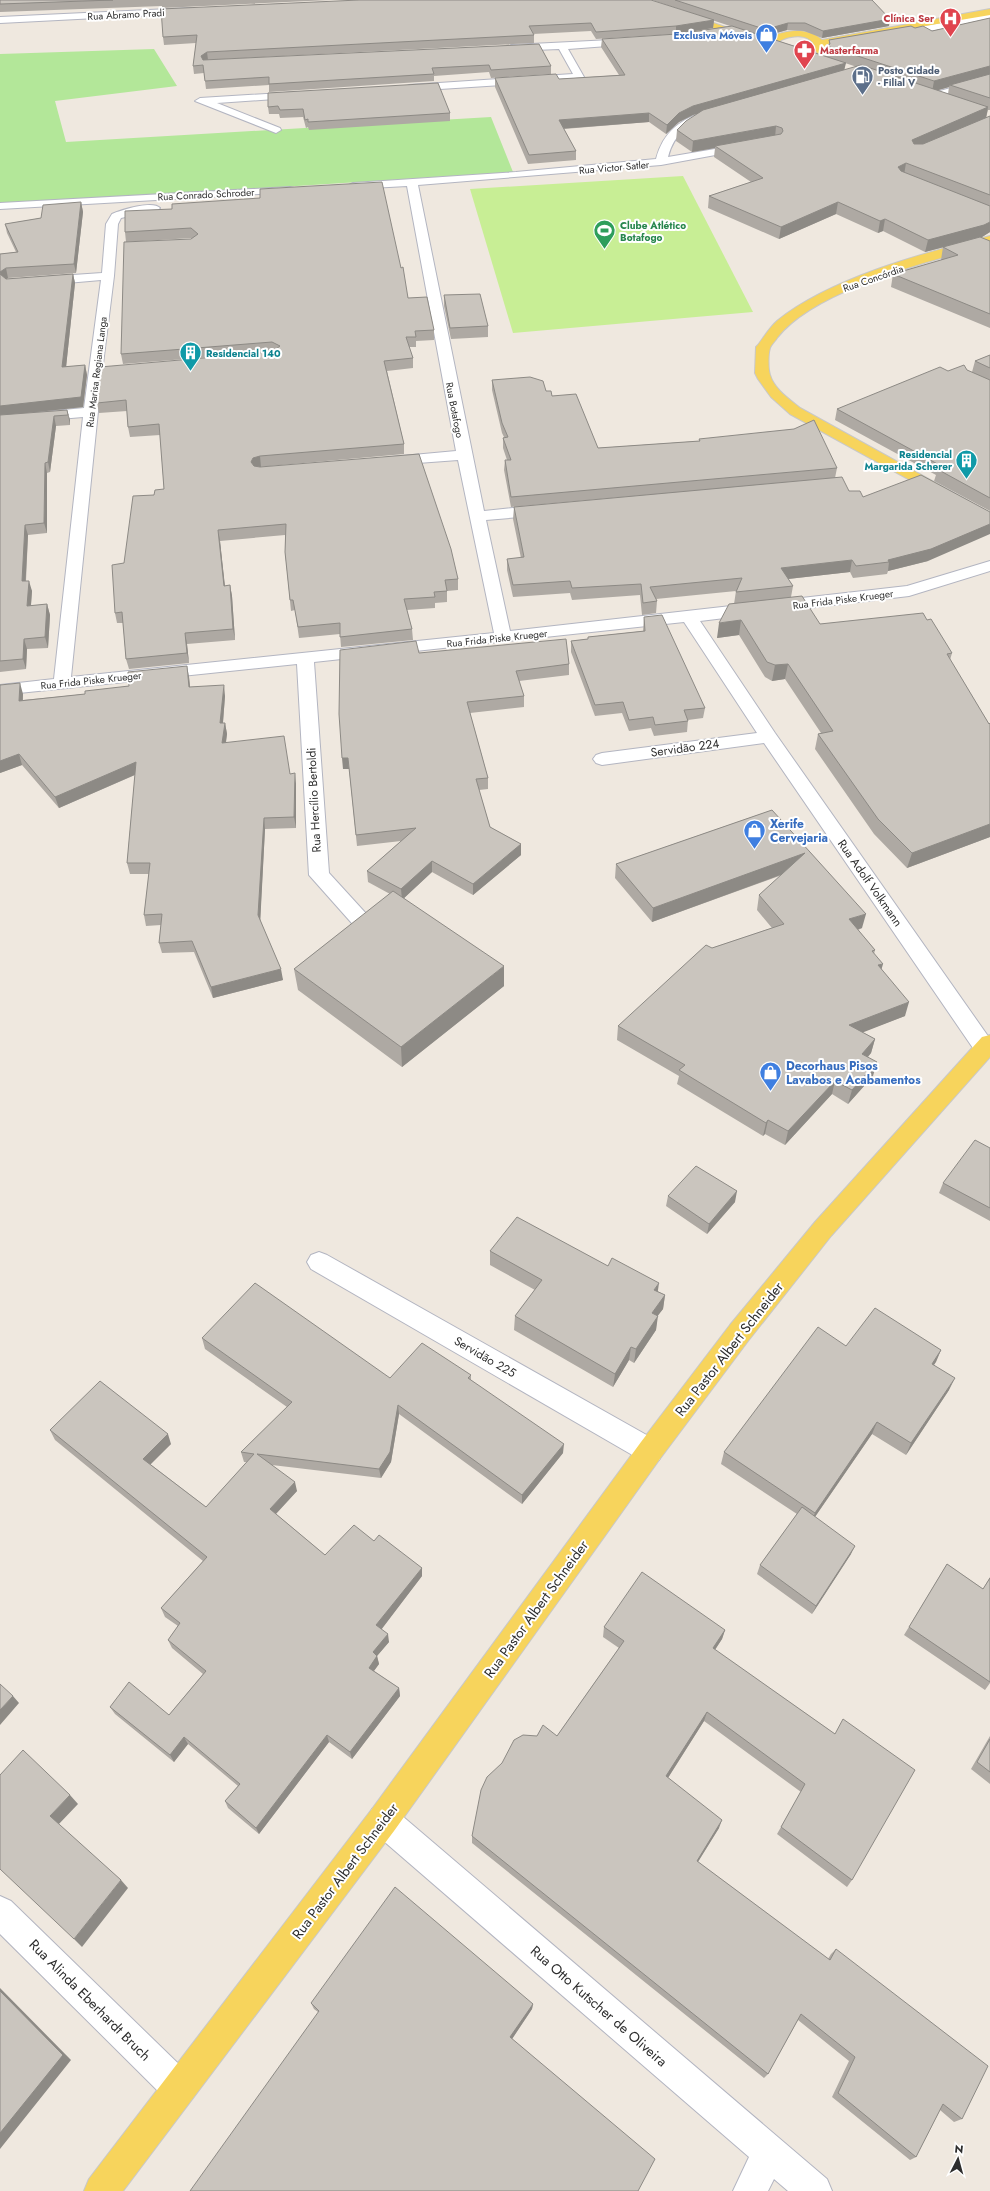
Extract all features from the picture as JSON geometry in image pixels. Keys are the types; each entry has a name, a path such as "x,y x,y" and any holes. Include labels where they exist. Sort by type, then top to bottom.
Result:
{"main road":[{"path":"638,0 741,34 810,50 820,46 828,40 990,12"},
{"path":"776,43 990,4"},
{"path":"741,34 776,43 828,62 822,56 820,46 815,38 808,36"},
{"path":"929,95 954,103"},
{"name":"Rua Concórdia","path":"990,240 872,276 844,287 790,316 768,337 761,352 761,372 773,392 790,406 830,431 990,519"},
{"name":"Rua Pastor Albert Schneider","path":"101,2191 383,1820 650,1451 739,1333 823,1229 988,1045"}],"street":[{"name":"Rua Abramo Pradi","path":"0,20 198,10"},
{"path":"820,46 990,17"},
{"path":"707,34 730,30"},
{"path":"502,49 644,41"},
{"path":"397,89 579,77 562,46"},
{"path":"929,95 990,80"},
{"path":"276,130 200,101 310,94"},
{"name":"Rua Victor Satler","path":"412,183 628,166 661,162 663,149 676,129 689,121 722,110"},
{"path":"661,162 752,146"},
{"path":"341,187 412,183"},
{"name":"Rua Botafogo","path":"412,183 464,455 503,637"},
{"name":"Rua Conrado Schroder","path":"0,206 302,189"},
{"name":"Rua Marisa Regiana Langa","path":"62,683 92,412 95,372 108,276 112,224 116,216 124,214 270,191"},
{"path":"110,248 124,248"},
{"path":"31,282 108,276"},
{"path":"95,372 111,370"},
{"path":"0,420 92,412"},
{"path":"378,462 464,455"},
{"path":"477,516 555,509"},
{"name":"Rua Frida Piske Krueger","path":"0,690 689,617 910,591 990,566"},
{"name":"Rua Adolf Volkmann","path":"689,617 769,737 988,1045"},
{"name":"Rua Hercílio Bertoldi","path":"305,658 319,875 364,924"},
{"name":"Servidão 224","path":"602,759 769,737"},
{"name":"Servidão 225","path":"319,1262 650,1451"},
{"name":"Rua Otto Kutscher de Oliveira","path":"383,1820 815,2191"},
{"name":"Rua Alinda Eberhardt Bruch","path":"0,1912 180,2088"},
{"path":"750,2191 769,2153"}],"green space":[{"path":"154,49 177,86 55,101 66,142 491,117 513,172 0,205 0,54"},
{"name":"Clube Atlético Botafogo","path":"683,176 753,312 513,333 470,189"}],"building":[{"path":"0,0 113,0 0,4"},
{"path":"359,0 651,0 714,20 676,26 596,32 591,23 529,26 534,35 207,52 201,56 203,60 539,44 551,66 491,70 489,65 432,68 434,74 269,84 269,77 205,81 203,65 193,66 197,35 163,37 161,9"},
{"path":"675,0 872,0 890,19 823,31 805,23 788,23 774,27 770,31"},
{"path":"990,18 990,66 934,81 827,46 830,44 829,40 911,26 915,28 923,26 932,31"},
{"path":"732,26 846,63 693,106 679,113 667,125 649,113 559,120 576,151 529,155 495,78 556,74 559,79 625,75 602,39 677,34"},
{"path":"861,65 988,107 912,140 914,144 923,144 990,116 990,195 906,163 898,167 901,171 990,206 990,222 984,225 928,240 885,219 880,221 838,202 781,227 709,196 763,178 715,146 781,134 783,131 782,128 776,126 693,141 677,130 686,121 703,110"},
{"path":"990,74 990,98 950,85"},
{"path":"438,83 450,113 308,122 308,119 305,120 303,109 280,110 278,106 268,107 268,93"},
{"path":"382,182 401,268 403,267 408,298 427,297 434,330 415,331 416,337 406,337 413,358 384,361 404,444 260,456 253,458 251,462 254,466 260,467 419,454 451,549 458,579 445,580 447,591 434,592 435,597 404,599 412,629 340,637 340,623 298,627 293,600 290,600 285,552 286,524 218,530 224,586 230,585 233,629 185,633 187,653 126,659 122,612 115,613 112,565 124,563 133,496 154,495 155,490 164,489 159,424 128,427 126,400 97,403 100,367 272,352 280,346 272,342 121,354 124,242 191,239 198,234 191,228 125,232 125,211 172,209 172,204 260,198 260,189"},
{"path":"81,202 74,264 6,268 0,272 0,254 18,252 5,224 41,218 43,205"},
{"path":"980,237 990,241 990,314 893,274 958,255 943,247"},
{"path":"0,274 6,279 73,274 62,367 85,365 81,397 0,406"},
{"path":"480,294 488,326 450,328 444,295"},
{"path":"990,355 990,368 975,361"},
{"path":"964,365 967,370 990,380 990,498 937,469 943,467 837,409 940,367 948,371"},
{"path":"530,377 543,381 546,391 551,391 552,396 576,394 598,448 700,441 699,439 794,429 814,420 837,468 511,497 505,460 511,460 503,438 508,437 502,423 492,380"},
{"path":"67,410 68,415 54,416 48,462 45,463 44,523 25,525 22,581 29,581 27,606 47,604 45,637 24,639 23,659 0,661 0,415"},
{"path":"921,475 990,512 990,524 931,549 888,560 889,562 856,566 852,560 781,568 793,586 736,592 742,578 650,587 657,601 643,603 641,584 572,588 570,581 513,585 507,559 524,557 514,507 842,477 849,491 860,491 863,497"},
{"path":"802,596 820,624 923,613 927,620 931,619 952,653 947,654 989,724 990,723 990,824 912,853 878,819 818,734 833,731 788,664 775,665 767,662 741,620 719,623 729,604"},
{"path":"662,615 705,708 684,710 688,721 655,725 653,717 629,720 623,702 595,705 571,641 588,639 588,637 645,631 644,617"},
{"path":"566,639 569,664 516,671 524,696 467,702 488,778 476,779 490,827 521,844 473,884 432,861 401,889 367,871 416,828 356,835 348,758 342,758 339,714 340,650 416,641 419,653"},
{"path":"187,666 189,687 224,685 220,723 225,723 222,743 284,736 290,774 295,773 294,817 264,818 258,915 281,969 211,987 192,941 159,943 162,914 144,915 150,863 127,863 136,762 55,797 19,754 0,761 0,685 20,683 19,701 85,694 85,691 129,686 128,672"},
{"path":"772,810 866,914 849,919 875,950 872,951 883,964 878,965 909,1002 849,1025 875,1039 862,1054 877,1062 852,1090 835,1081 788,1131 768,1120 766,1123 679,1070 685,1065 618,1026 706,945 712,948 784,924 759,895 805,853 653,908 616,864"},
{"path":"393,891 504,966 401,1047 294,969"},
{"path":"975,1140 990,1148 990,1208 943,1183"},
{"path":"696,1166 737,1191 709,1224 668,1196"},
{"path":"517,1217 608,1266 612,1258 659,1283 654,1290 665,1295 652,1313 658,1316 636,1349 631,1347 615,1374 515,1316 542,1280 490,1251"},
{"path":"255,1283 390,1378 422,1343 471,1375 468,1378 564,1444 522,1495 398,1405 390,1452 379,1469 257,1454 295,1482 270,1509 325,1555 354,1525 374,1541 379,1535 422,1568 376,1625 388,1634 373,1652 377,1656 369,1668 399,1688 350,1752 327,1735 256,1828 225,1801 240,1784 184,1737 170,1755 110,1707 129,1682 169,1715 206,1671 168,1640 180,1623 161,1608 207,1557 50,1430 100,1381 168,1434 143,1459 206,1507 254,1454 241,1452 292,1402 202,1338"},
{"path":"875,1308 941,1350 932,1364 955,1378 911,1443 877,1422 815,1513 724,1452 818,1327 846,1346"},
{"path":"802,1507 855,1546 816,1606 760,1565"},
{"path":"947,1564 983,1589 990,1578 990,1682 909,1627"},
{"path":"642,1572 725,1630 713,1648 835,1734 843,1719 915,1770 852,1880 781,1827 805,1784 707,1712 666,1776 722,1820 697,1861 830,1960 836,1949 988,2066 962,2119 943,2104 916,2157 838,2093 855,2057 801,2014 768,2074 472,1836 481,1790 487,1777 502,1763 514,1740 523,1735 537,1736 543,1725 557,1736 624,1641 604,1627"},
{"path":"0,1684 13,1696 0,1710"},
{"path":"990,1739 990,1772 977,1762"},
{"path":"23,1750 70,1795 50,1816 121,1880 74,1939 0,1869 0,1775"},
{"path":"395,1887 533,2004 510,2037 655,2159 638,2191 190,2191 319,2011 311,2003"},
{"path":"0,1991 63,2055 0,2133"}],"place":[{"name":"Clínica Ser","path":"950,38"},
{"name":"Exclusiva Móveis","path":"767,54"},
{"name":"Masterfarma","path":"804,70"},
{"name":"Posto Cidade - Filial V","path":"863,96"},
{"name":"Clube Atlético Botafogo","path":"605,250"},
{"name":"Residencial 140","path":"190,372"},
{"name":"Residencial Margarida Scherer","path":"967,480"},
{"name":"Xerife Cervejaria","path":"754,850"},
{"name":"Decorhaus Pisos Lavabos e Acabamentos","path":"770,1092"}]}
